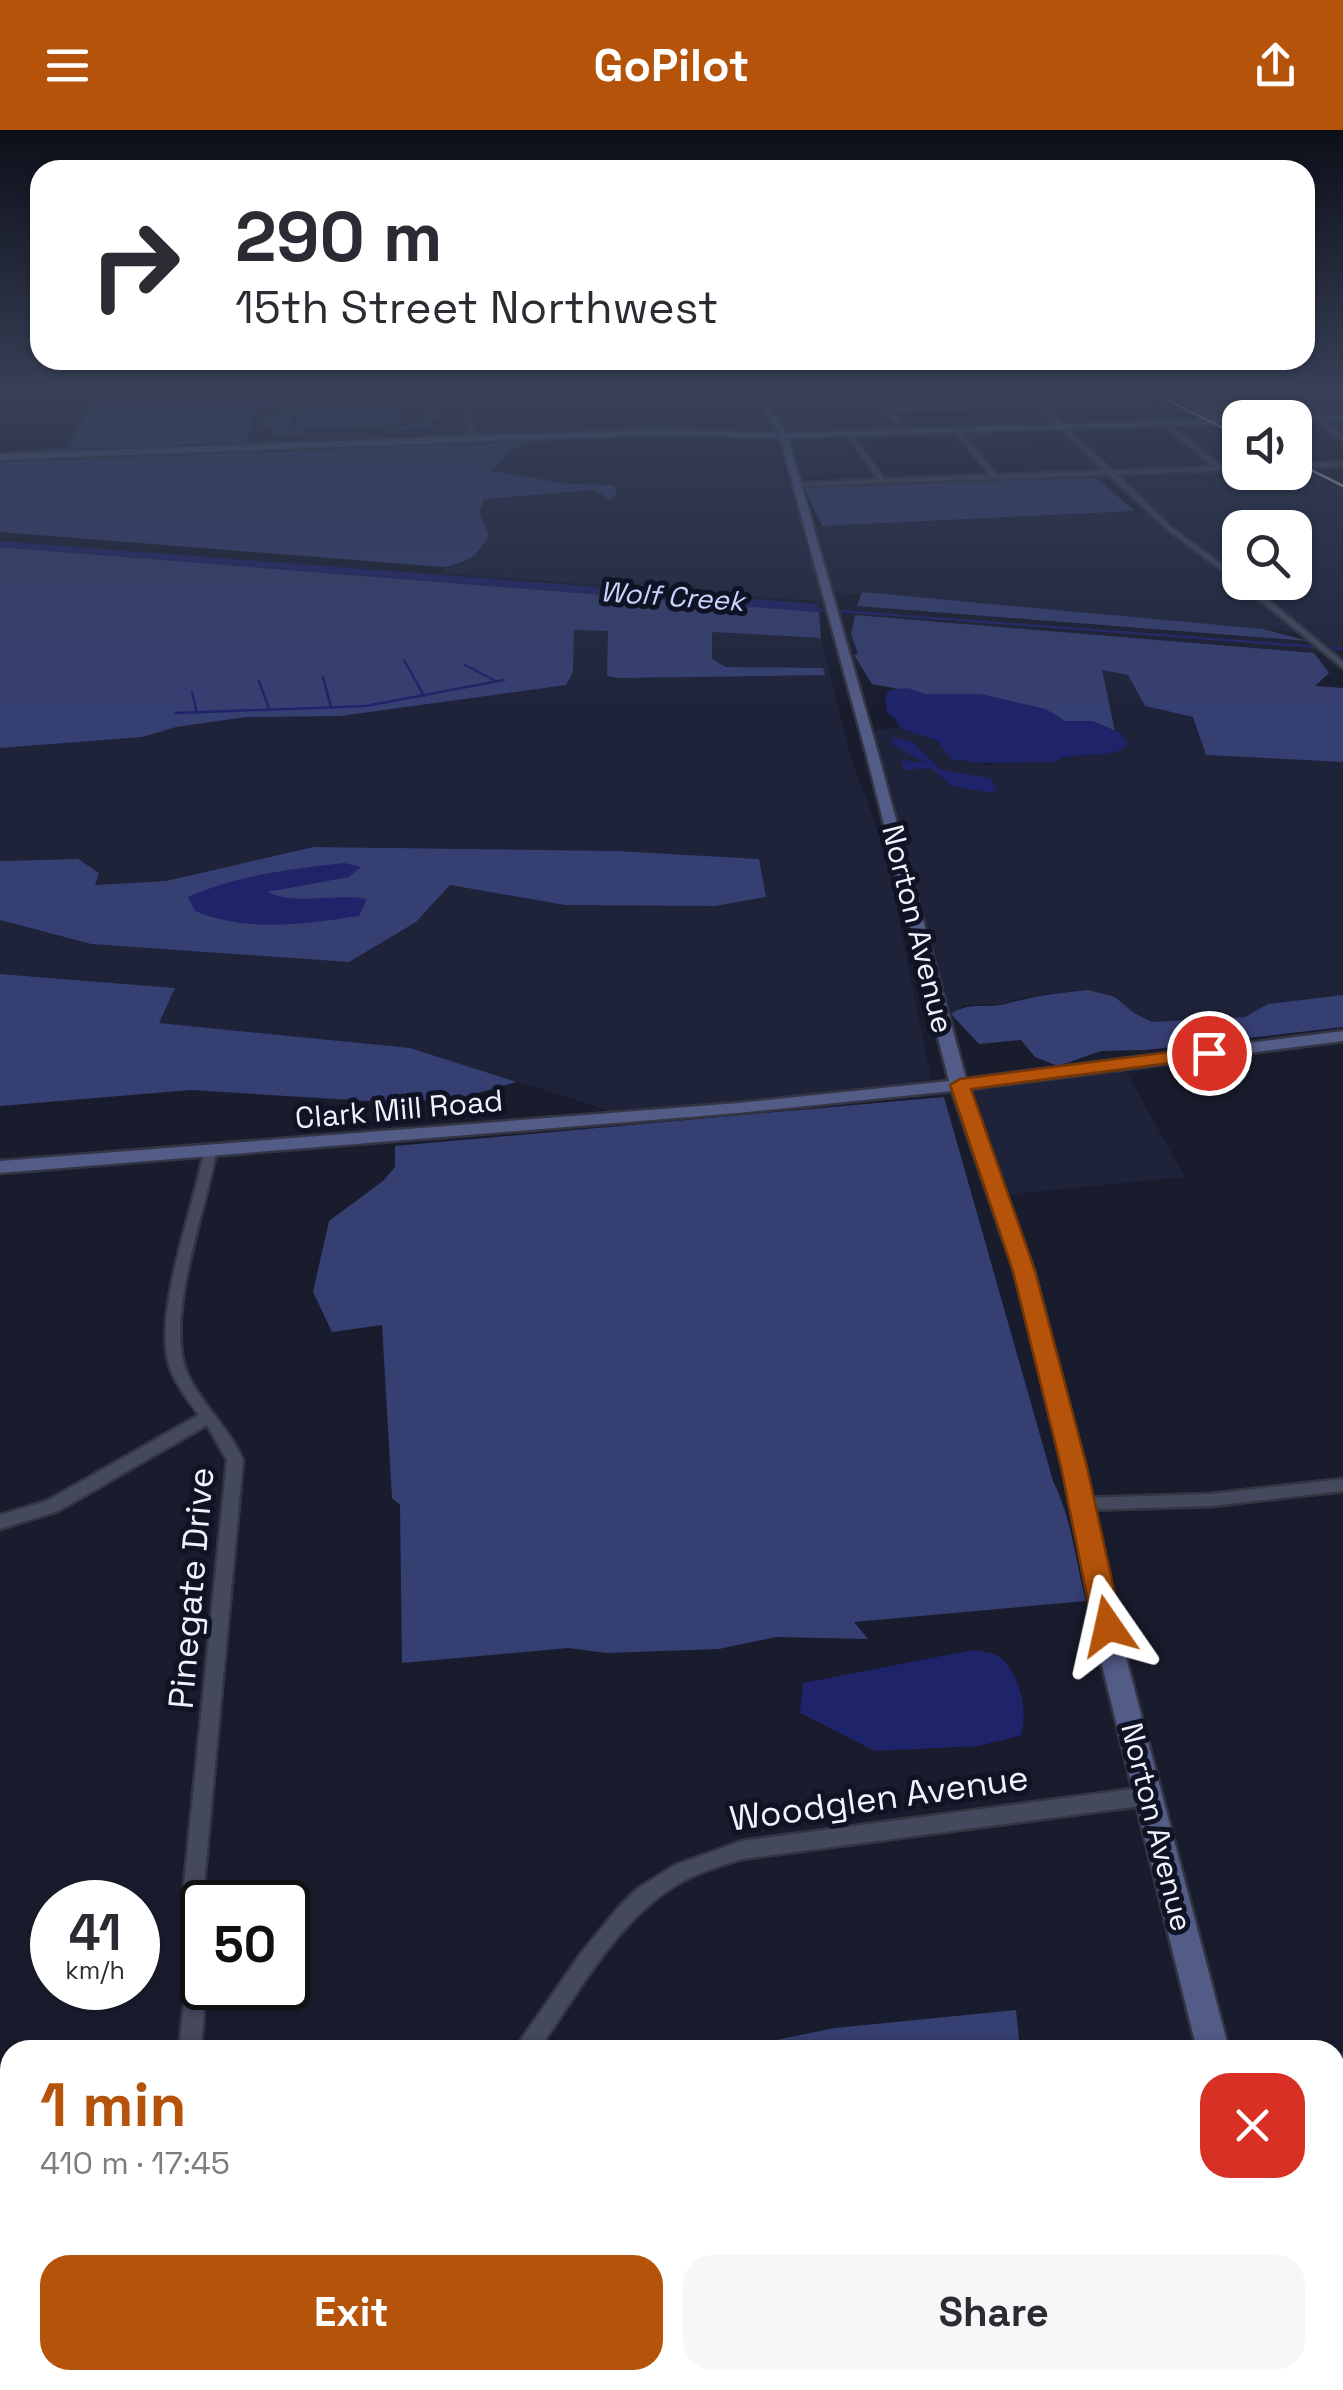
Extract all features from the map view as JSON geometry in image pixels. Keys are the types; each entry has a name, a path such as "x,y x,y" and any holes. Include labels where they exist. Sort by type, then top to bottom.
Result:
{"main road":[{"name":"Norton Avenue","path":"801,499 960,1085 1024,1271 1082,1504 1116,1665 1210,2040"},
{"name":"Clark Mill Road","path":"0,1168 802,1102 1343,1036"}],"street":[{"path":"1139,499 1170,529 1222,568"},
{"path":"1264,600 1343,666"},
{"name":"Pinegate Drive","path":"191,2040 195,1996 192,1895 236,1460 230,1442 181,1376 172,1343 191,1223 203,1192 210,1152"},
{"path":"0,1522 52,1506 209,1417"},
{"path":"1082,1504 1158,1503 1343,1485"},
{"name":"Woodglen Avenue","path":"533,2040 632,1906 662,1882 701,1861 742,1850 1148,1796"}],"shaded area":[{"path":"0,499 484,499 479,514 489,534 472,557 444,567 0,532"},
{"path":"483,499 795,499 811,540 827,602 442,573 444,567 467,563"},
{"path":"809,499 1121,499 1135,511 822,526"},
{"path":"1145,499 1343,499 1343,649 1327,647 1267,600 1312,600 1312,510 1222,510 1222,564"},
{"path":"1146,511 1172,538 1181,538 1222,569 1222,600 1263,600 1306,633 829,592 815,526"},
{"path":"0,547 819,612 821,638 712,632 712,659 726,667 823,668 825,675 607,676 608,631 574,630 573,672 566,685 340,716 246,717 176,727 142,737 0,748"},
{"path":"862,592 1263,629 1308,641 857,606"},
{"path":"855,615 1314,653 1329,673 1315,686 1343,688 1343,762 1206,755 1193,717 1145,706 1128,675 1102,670 1115,731 1092,721 1065,721 1045,709 979,694 925,694 872,684 854,655 858,654 851,634"},
{"path":"558,622 821,638 852,761 885,849 931,1078 887,1088 617,1113 410,1048 158,1023 174,988 0,974 0,920 91,944 416,922 450,885 565,905 759,859 617,851 313,847 166,881 94,886 78,859 0,861 0,731"},
{"path":"1101,670 1128,675 1145,706 1193,717 1249,757 1343,762 1343,995 1268,1004 1245,1017 1152,1022 1115,997 1088,990 1019,998 1005,1004 963,1005 951,1014 871,730 900,728 938,741 988,766 1005,760 1057,762 1062,757 1114,753 1121,733 1115,731"},
{"path":"313,847 617,851 759,859 766,897 715,906 565,905 450,885 416,922 349,962 91,944 0,920 0,861 78,859 99,873 95,885 166,881"},
{"path":"0,974 175,988 159,1023 410,1048 517,1082 456,1099 383,1102 191,1090 0,1106"},
{"path":"1088,990 1115,997 1152,1022 1245,1017 1268,1004 1343,995 1343,1027 1146,1050 1101,1051 1058,1066 1035,1057 1021,1040 979,1044 951,1014 971,1006"},
{"path":"1123,1066 1185,1177 1001,1195 965,1087"},
{"path":"944,1097 1053,1481 1069,1525 1086,1601 854,1622 868,1639 776,1637 719,1649 606,1653 568,1648 402,1663 400,1505 392,1498 382,1325 332,1332 313,1292 329,1221 383,1181 395,1167 395,1146"},
{"path":"1016,2010 1019,2040 776,2040 835,2028"}],"water":[{"path":"0,541 818,604 819,612 0,547"},
{"path":"908,688 925,694 979,694 1045,709 1065,721 1092,721 1121,733 1128,745 1114,753 1062,757 1057,762 951,759 938,741 900,728 887,713 885,698 889,690"},
{"path":"894,737 912,742 942,770 990,778 997,789 992,793 952,786 931,768 904,770 902,760 926,763 893,745"},
{"path":"344,863 361,867 349,877 267,892 303,899 367,899 359,916 296,924 235,922 195,911 188,897 245,878"},
{"path":"973,1650 1000,1657 1015,1676 1023,1707 1020,1736 978,1746 875,1751 800,1713 803,1683"}],"waterway":[{"name":"Wolf Creek","path":"815,609 1343,649"},
{"path":"404,660 424,695"},
{"path":"465,665 494,680"},
{"path":"323,677 331,707"},
{"path":"424,695 504,680"},
{"path":"259,681 269,709"},
{"path":"192,692 197,712"},
{"path":"197,712 366,706 424,695"},
{"path":"176,713 197,712"}],"route":[{"path":"1108,1626 1074,1467 1024,1271 960,1085 1209,1053"}]}
